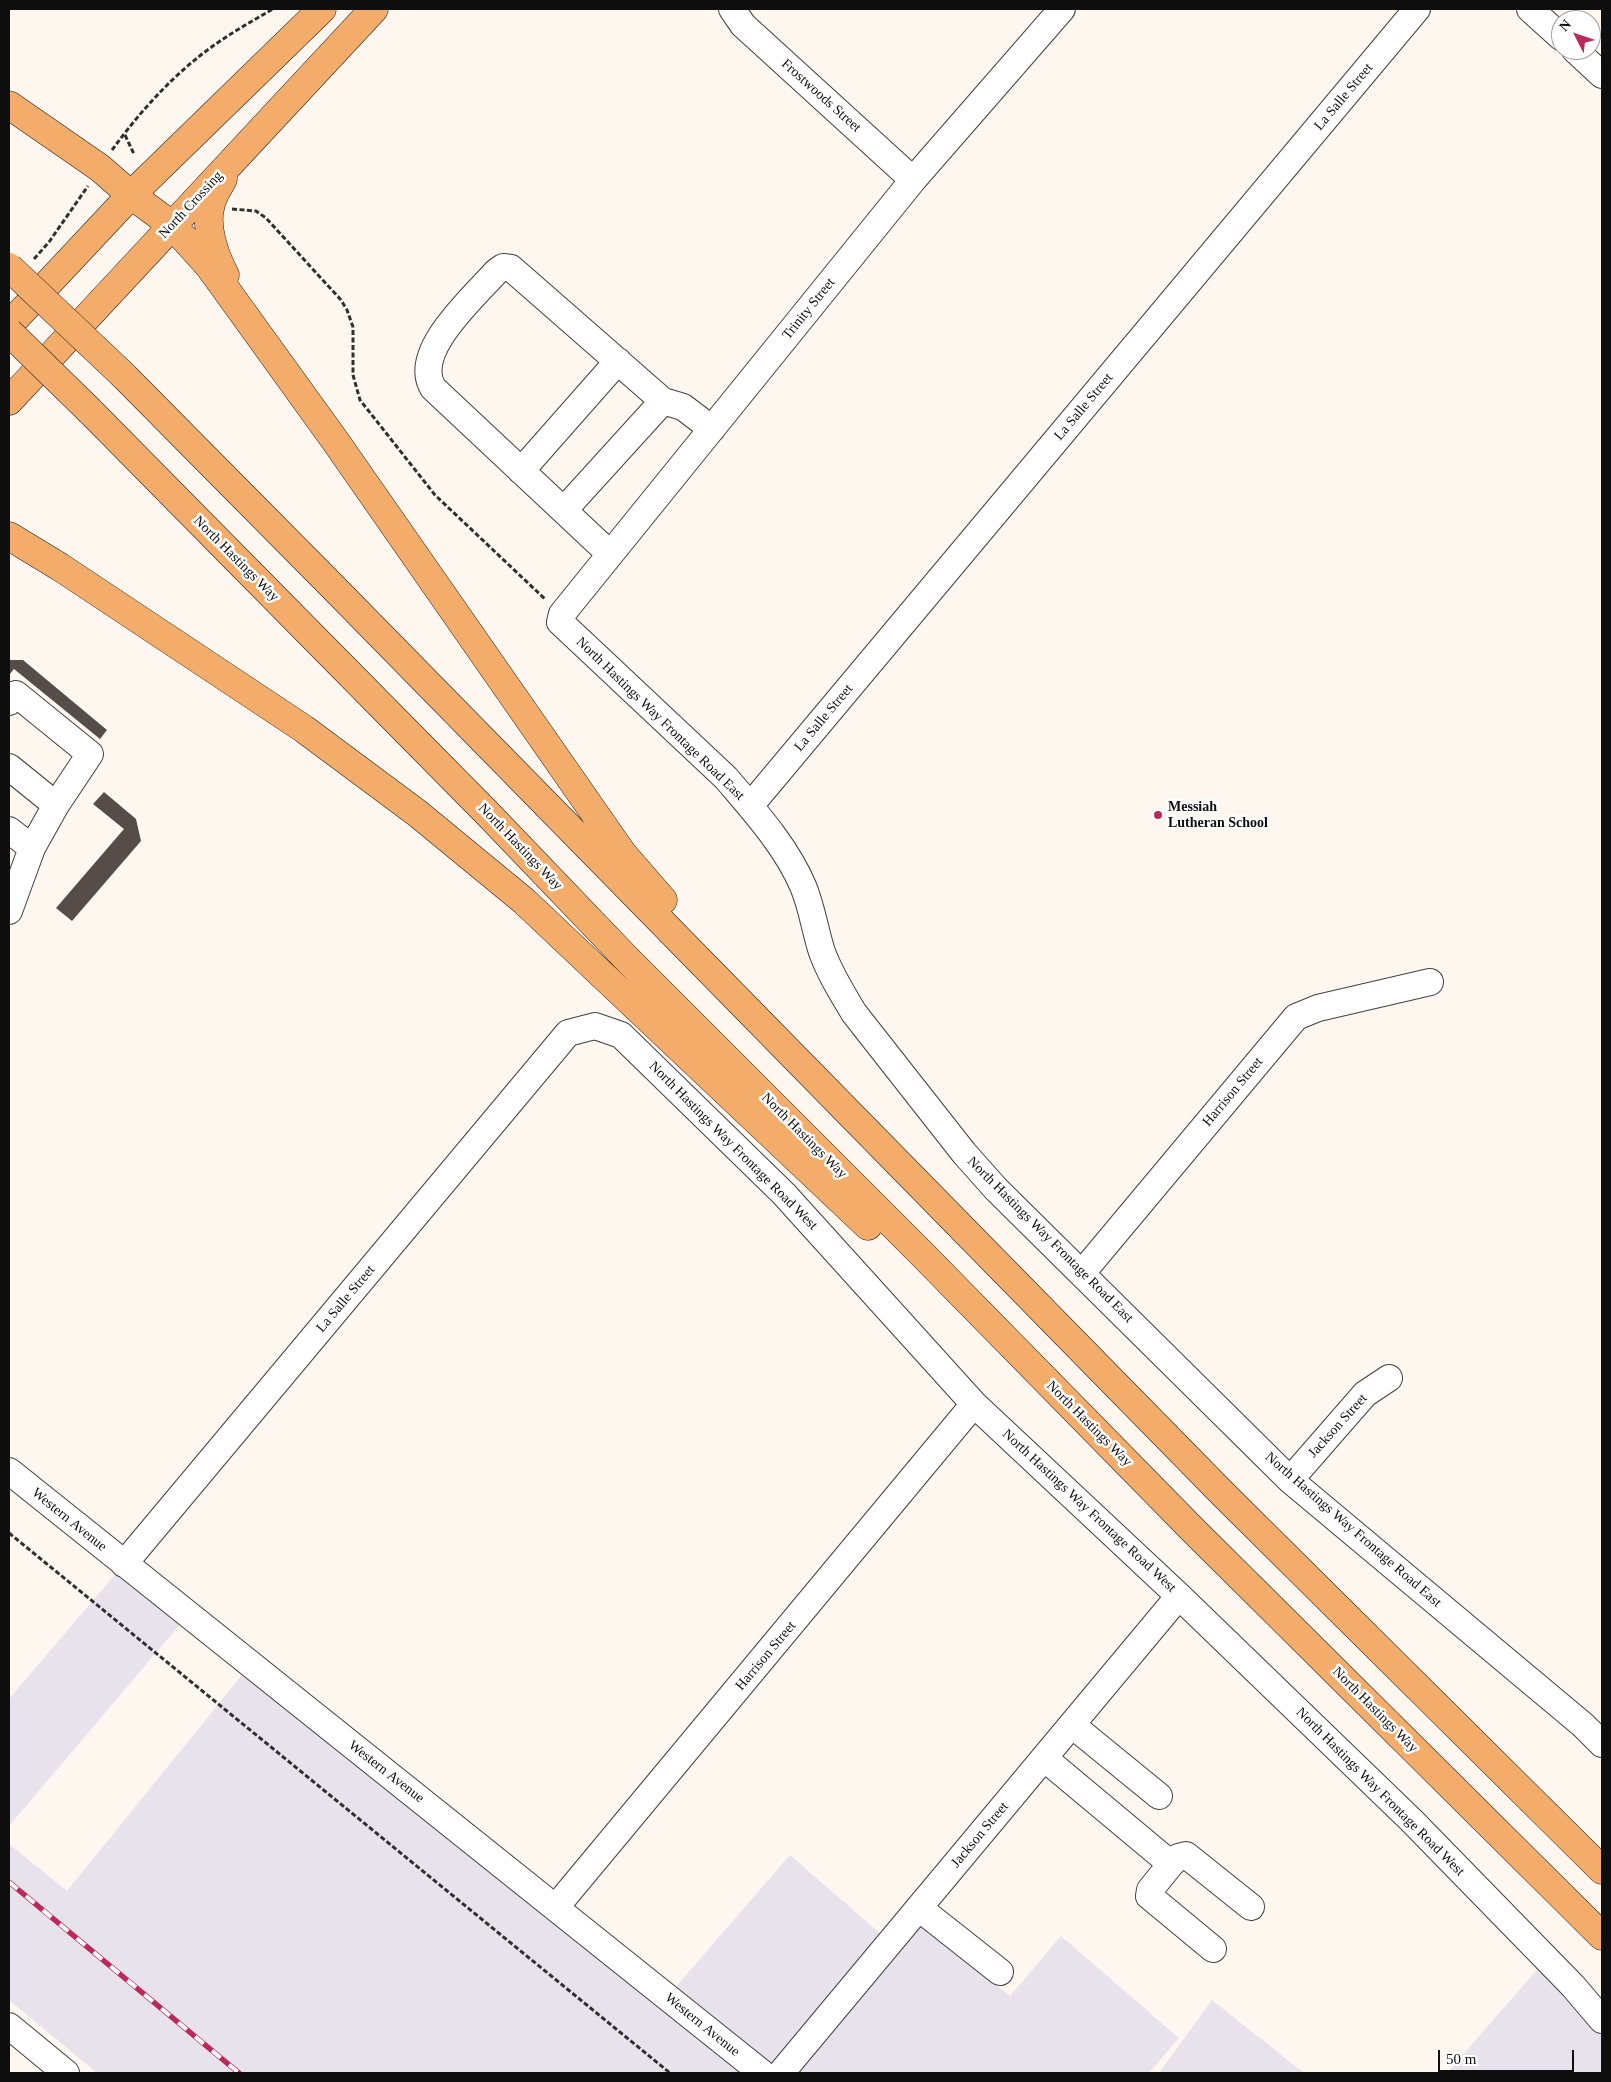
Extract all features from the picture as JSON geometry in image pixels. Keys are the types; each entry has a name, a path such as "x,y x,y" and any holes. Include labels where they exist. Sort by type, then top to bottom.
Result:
{"main road":[{"path":"9,325 131,195 322,9"},
{"name":"North Crossing","path":"9,401 374,9"},
{"path":"9,105 100,168 131,195 172,225 209,266 336,442 623,854 931,1199"},
{"path":"230,164 211,204 212,241 219,264 250,323"},
{"path":"20,265 122,375 341,595 931,1199 1216,1487 1602,1870"},
{"name":"North Hastings Way","path":"9,332 90,411 489,816 626,958 920,1252 1191,1528 1602,1936"},
{"path":"9,536 60,567 304,729 417,813 524,901 687,1053 945,1300 1191,1528"}],"street":[{"name":"Frostwoods Street","path":"732,9 743,25 914,180"},
{"name":"Trinity Street","path":"562,614 914,180 1062,9"},
{"name":"La Salle Street","path":"750,806 1417,9"},
{"path":"1530,9 1551,28"},
{"path":"1586,60 1602,75"},
{"path":"610,554 432,388 427,380 427,365 436,341 450,323 496,272 503,267 511,268 663,400 683,407 712,429"},
{"path":"521,471 618,361"},
{"path":"564,510 663,400"},
{"name":"North Hastings Way Frontage Road East","path":"562,614 560,622 562,626 726,778 750,806 792,862 804,888 822,952 838,988 854,1013 964,1153 996,1189 1290,1480 1575,1719 1602,1744"},
{"path":"9,702 16,694 90,754 56,805 32,848 9,911"},
{"path":"9,767 56,805"},
{"path":"9,830 32,848"},
{"name":"Harrison Street","path":"1082,1273 1296,1017 1318,1008 1430,982"},
{"name":"North Hastings Way Frontage Road West","path":"568,1033 595,1026 620,1035 784,1194 974,1404 1179,1596 1412,1821 1573,1986 1602,2020"},
{"name":"La Salle Street","path":"124,1564 568,1033"},
{"name":"Jackson Street","path":"1290,1480 1364,1394 1390,1378"},
{"name":"Harrison Street","path":"556,1907 974,1404"},
{"name":"Western Avenue","path":"9,1472 762,2073"},
{"name":"Jackson Street","path":"781,2073 1179,1596"},
{"path":"1072,1724 1159,1796"},
{"path":"1044,1758 1171,1864"},
{"path":"1214,1949 1149,1896 1150,1890 1171,1864 1178,1857 1186,1855 1251,1907"},
{"path":"919,1908 1000,1972"},
{"path":"9,2026 66,2073"}],"path":[{"path":"20,265 49,242 125,134 155,98 195,60 234,32 274,9"},
{"path":"125,134 134,154"},
{"path":"226,213 232,209 256,211 277,228 326,283 347,310 353,327 353,375 360,400 441,501 531,588 562,614"},
{"path":"9,1532 670,2073"}],"shaded area":[{"path":"124,1564 188,1615 9,1826 9,1699"},
{"path":"250,1665 667,1997 790,1855 890,1942 912,1916 1010,1996 1061,1936 1179,2038 1149,2073 97,2073 9,2000 9,1844 67,1891"},
{"path":"1541,1965 1602,2032 1602,2073 1447,2073"},
{"path":"1212,2000 1304,2073 1159,2073"}],"building":[{"path":"9,660 23,660 107,730 100,739 14,669 9,675"},
{"path":"104,792 136,819 141,841 72,921 56,908 124,829 93,804"}],"railway":[{"path":"9,1882 239,2073"}],"place":[{"name":"Messiah Lutheran School","path":"1158,815"}]}
